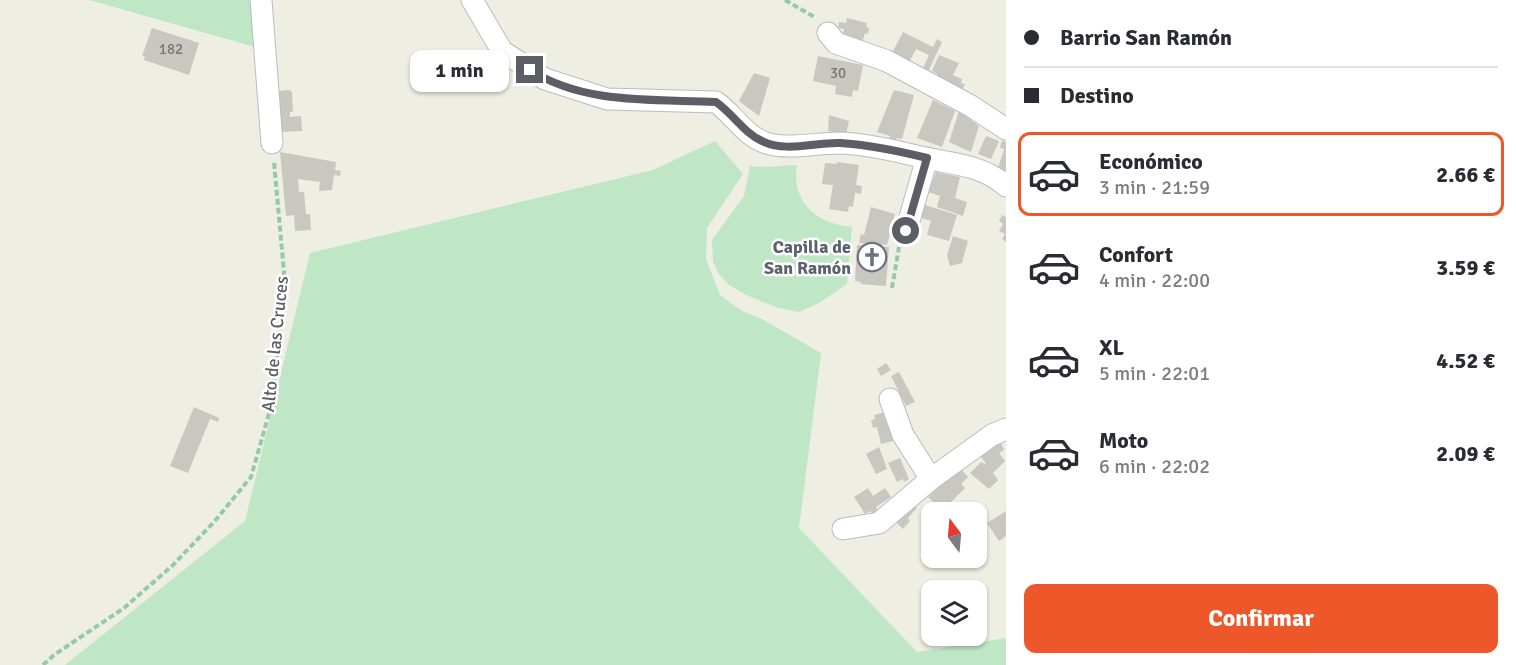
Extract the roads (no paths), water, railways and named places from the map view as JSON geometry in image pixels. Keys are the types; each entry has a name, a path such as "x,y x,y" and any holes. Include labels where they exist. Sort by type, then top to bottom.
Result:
{"street":[{"path":"261,0 272,143"},
{"path":"472,0 502,51 545,79 607,99 716,102 750,134 764,142 786,147 812,144 861,145 896,150 974,167 988,173 1006,186"},
{"path":"828,33 836,43 887,61 971,106 1006,129"},
{"path":"906,231 927,158"},
{"path":"890,399 903,435 931,479"},
{"path":"843,529 879,523 931,479 992,435 1006,429"}],"place":[{"name":"Capilla de San Ramón","path":"872,257"}]}
